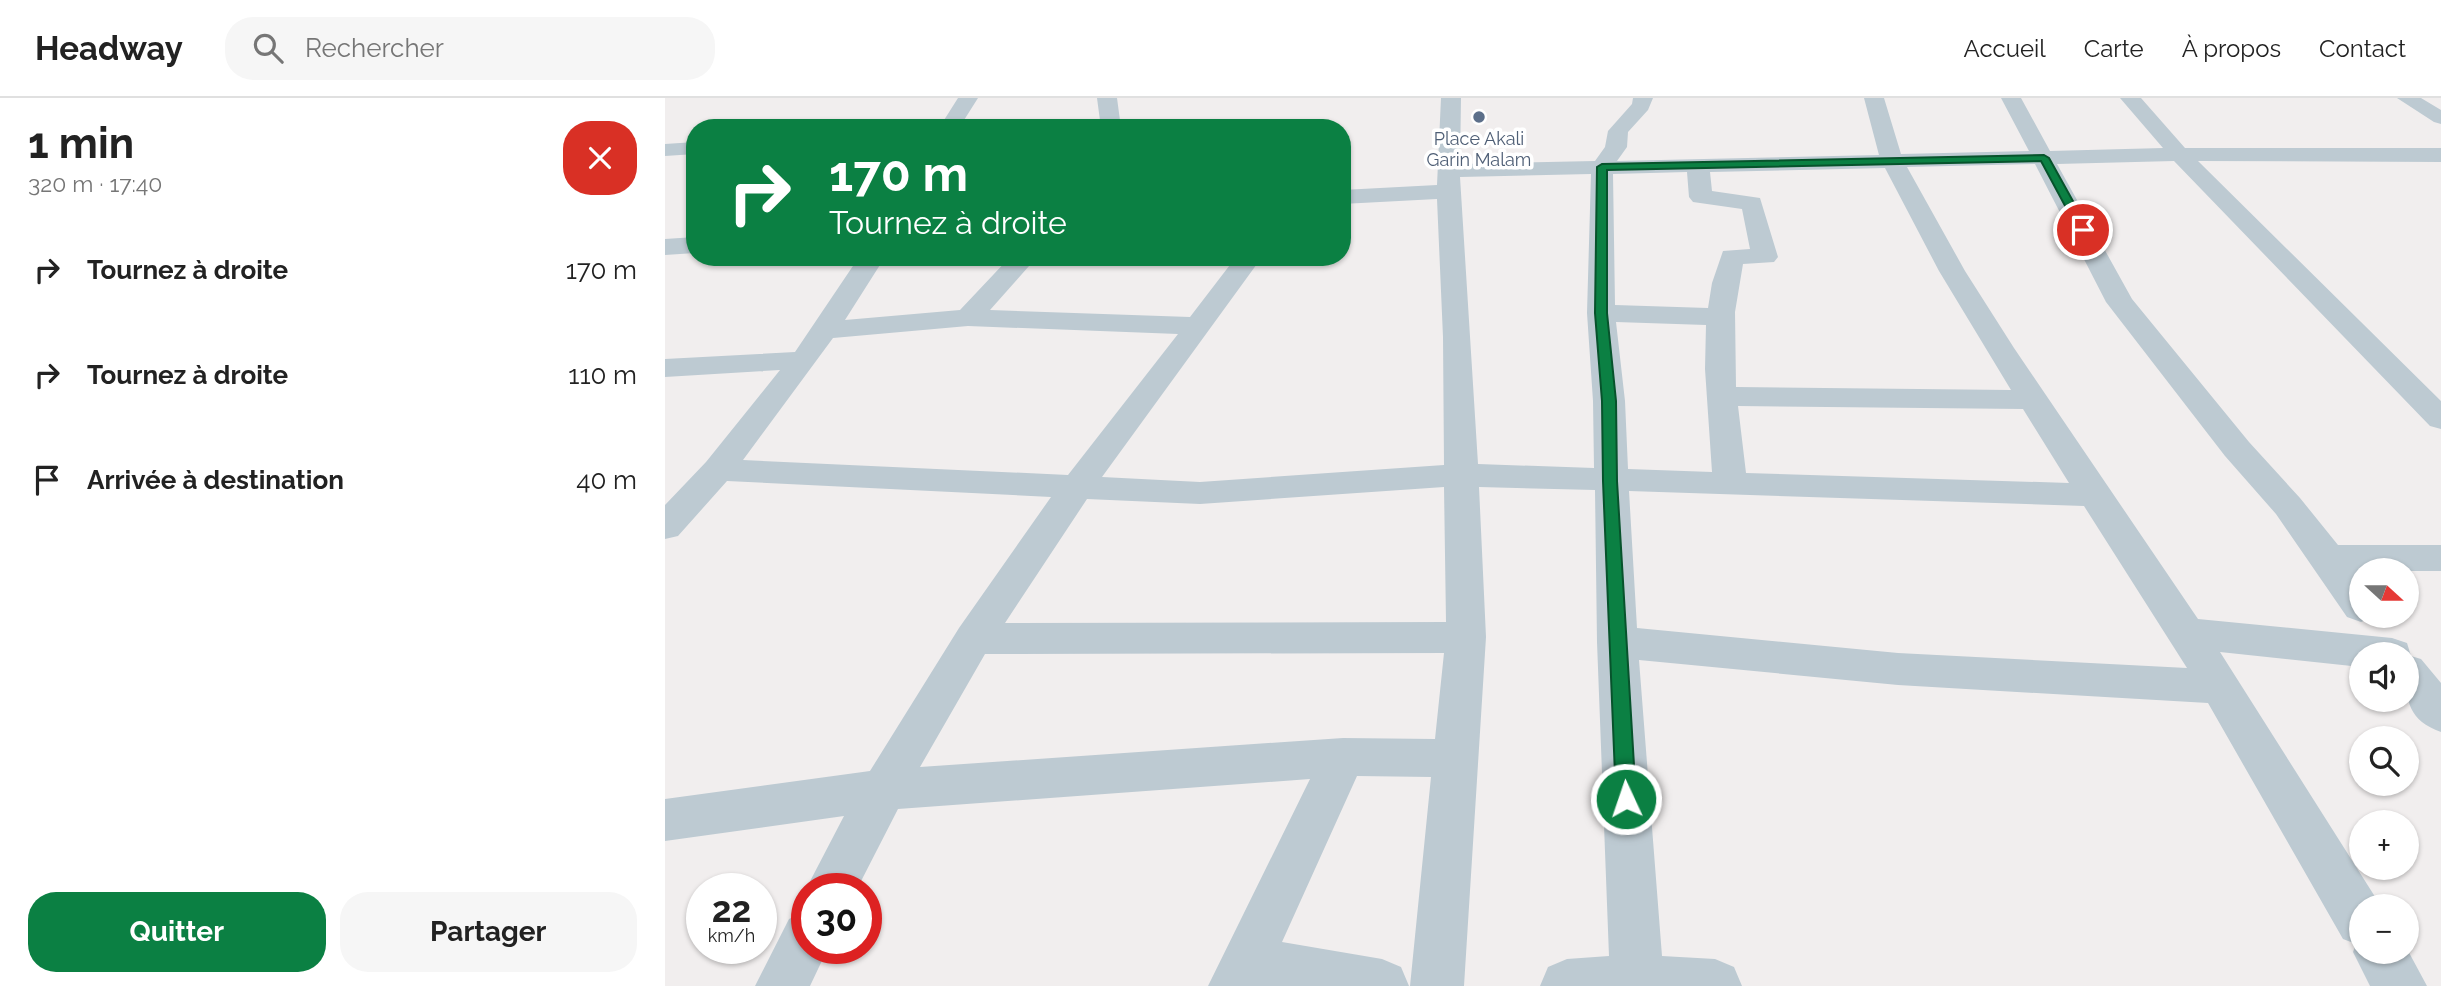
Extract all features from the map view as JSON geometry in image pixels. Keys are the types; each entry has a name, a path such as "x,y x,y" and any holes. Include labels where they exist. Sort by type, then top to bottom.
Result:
{"street":[{"path":"955,119 968,98"},
{"path":"1107,98 1110,119"},
{"path":"1437,986 1467,637 1463,475 1449,181 1451,98"},
{"path":"1637,984 1617,642 1609,401 1601,313 1602,167 1616,147 1618,131 1641,106 1643,98"},
{"path":"1874,98 1883,121 1886,144 1892,160 1952,271 2032,400 2221,687 2349,901"},
{"path":"2011,98 2120,302 2237,449 2288,506 2349,589"},
{"path":"2130,98 2180,155 2441,419"},
{"path":"2407,98 2441,118"},
{"path":"665,150 686,149"},
{"path":"1351,196 1449,181 1602,167 2180,155 2441,155"},
{"path":"1698,166 1702,197 1752,203 1765,257 1733,256 1726,275 1720,317 1722,396 1730,484"},
{"path":"665,247 686,246"},
{"path":"665,527 717,470 804,360 866,266"},
{"path":"968,318 1016,266"},
{"path":"839,873 881,790 973,639 1077,488 1243,266"},
{"path":"1601,313 1720,317"},
{"path":"823,330 968,318 1199,327"},
{"path":"665,368 804,360"},
{"path":"1722,396 2032,400"},
{"path":"717,470 1200,493 1463,475 2095,495"},
{"path":"2328,558 2441,558"},
{"path":"2183,633 2349,650"},
{"path":"973,639 1467,637"},
{"path":"1617,642 1898,669 2221,687"},
{"path":"2419,687 2441,714"},
{"path":"665,820 881,790 1343,757 1457,758"},
{"path":"1343,757 1241,974 1382,986"},
{"path":"782,986 793,964"},
{"path":"2386,964 2400,986"},
{"path":"1567,986 1714,986"}],"place":[{"name":"Place Akali Garin Malam","path":"1479,117"}],"route":[{"path":"1626,799 1610,481 1609,401 1601,313 1602,167 2044,158 2083,230"}]}
